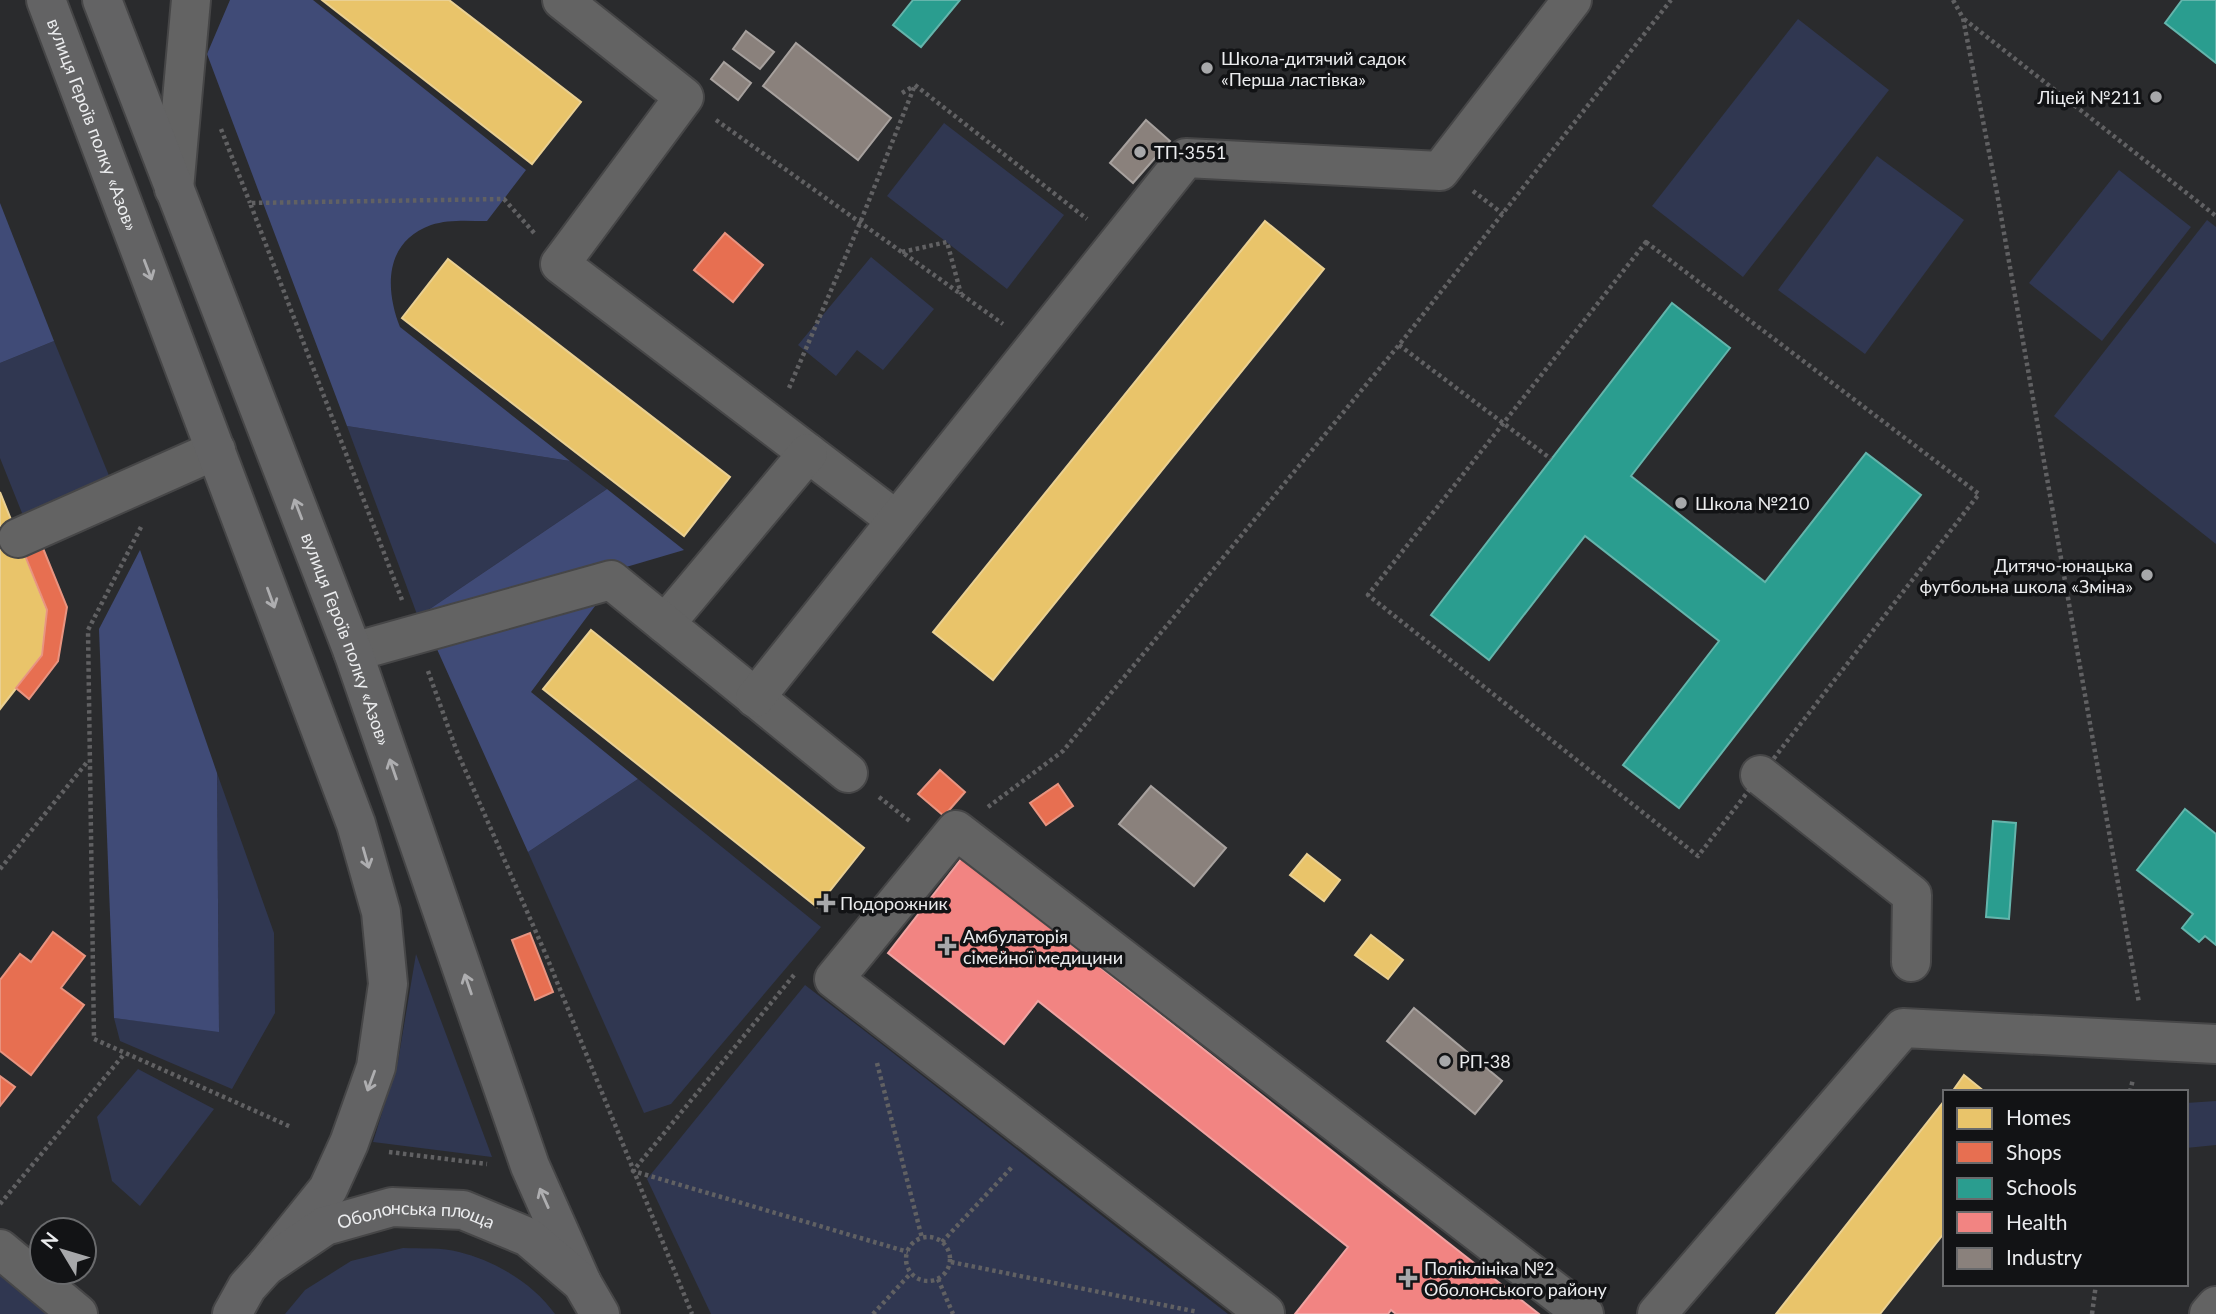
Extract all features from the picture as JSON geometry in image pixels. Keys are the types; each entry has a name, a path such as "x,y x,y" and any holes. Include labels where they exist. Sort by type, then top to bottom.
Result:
{"main road":[{"name":"вулиця Героїв полку «Азов»","path":"46,0 356,824 381,912 388,984 376,1066 349,1143 328,1189 248,1289 220,1314"},
{"name":"вулиця Героїв полку «Азов»","path":"102,0 353,652 530,1166 591,1298"},
{"name":"Оболонська площа","path":"248,1289 325,1226 392,1207 463,1210 528,1237 591,1298"}],"lane":[{"path":"174,189 191,0"},
{"path":"562,0 684,97 560,264 896,520"},
{"path":"755,698 1186,158 1440,171 1572,0"},
{"path":"18,538 216,450"},
{"path":"665,624 808,453"},
{"path":"353,652 611,580 848,773"},
{"path":"1760,775 1912,895 1911,962"},
{"path":"1265,1313 834,979 956,830 1584,1314"},
{"path":"1657,1314 1903,1028 2216,1044"},
{"path":"0,1249 78,1314"},
{"path":"2209,1314 2216,1306"}],"path":[{"path":"910,822 956,830 1063,751 1399,345 1671,0"},
{"path":"1953,0 1963,18 1999,207 2145,1040 2131,1090"},
{"path":"1963,18 2216,216"},
{"path":"915,85 1118,243"},
{"path":"902,93 915,85"},
{"path":"772,426 860,223 915,85"},
{"path":"684,97 1035,346"},
{"path":"560,264 504,199 250,203 456,749 546,955 692,1314"},
{"path":"901,253 947,242 962,295"},
{"path":"1647,242 1979,494 1698,856 1368,595 1503,423 1647,242"},
{"path":"1399,345 1551,459"},
{"path":"142,526 88,630 94,1040 291,1127"},
{"path":"0,869 90,760"},
{"path":"632,1171 803,965"},
{"path":"0,1204 125,1053"},
{"path":"875,1053 922,1238"},
{"path":"383,1151 495,1165"},
{"path":"942,1242 1014,1165"},
{"path":"632,1171 908,1252"},
{"path":"929,1237 947,1247 951,1262 938,1279 923,1281 911,1273 906,1259 908,1252 916,1241 922,1238 929,1237"},
{"path":"951,1262 1205,1314"},
{"path":"873,1314 911,1273"},
{"path":"938,1279 953,1314"},
{"path":"2092,1314 2096,1286"}],"shaded area":[{"path":"230,0 313,0 526,170 487,221 438,223 416,233 404,243 392,268 392,297 400,327 570,461 347,426 207,54"},
{"path":"1798,19 1889,90 1743,277 1652,206"},
{"path":"944,123 1064,215 1007,289 887,196"},
{"path":"1877,156 1964,220 1865,354 1778,290"},
{"path":"2119,170 2191,227 2102,341 2029,283"},
{"path":"0,203 54,341 0,363"},
{"path":"2207,220 2216,227 2216,544 2054,416"},
{"path":"871,257 934,309 883,370 857,350 836,376 798,345"},
{"path":"54,341 112,483 24,518 0,458 0,363"},
{"path":"347,426 570,461 607,489 418,617"},
{"path":"607,489 684,550 422,627 418,617"},
{"path":"140,550 217,773 219,1032 114,1018 99,629"},
{"path":"604,594 531,692 638,779 528,852 432,638"},
{"path":"217,773 274,933 275,1013 232,1089 120,1041 114,1018 219,1031"},
{"path":"638,779 821,927 671,1104 644,1113 528,852"},
{"path":"416,954 492,1157 373,1142 398,1061"},
{"path":"805,985 1228,1314 711,1314 647,1179"},
{"path":"138,1069 214,1109 140,1206 112,1181 97,1117"},
{"path":"2216,1101 2216,1145 2188,1148 2188,1103"},
{"path":"403,1248 452,1250 486,1261 536,1292 555,1314 285,1314 305,1290 351,1261"},
{"path":"0,1260 57,1314 0,1314"}],"building: Homes":[{"path":"322,0 449,0 581,102 532,164"},
{"path":"1265,221 1324,269 993,680 933,632"},
{"path":"448,259 730,477 684,536 402,318"},
{"path":"0,492 47,610 42,655 0,709"},
{"path":"591,630 864,848 817,907 543,689"},
{"path":"1307,854 1340,880 1324,901 1290,875"},
{"path":"1371,935 1403,960 1388,979 1355,955"},
{"path":"1964,1075 1983,1090 1953,1090"},
{"path":"1943,1103 1943,1235 1880,1314 1776,1314"}],"building: Shops":[{"path":"725,233 763,265 733,302 694,270"},
{"path":"38,536 67,607 58,661 29,699 16,688 42,655 47,610 20,543"},
{"path":"940,770 965,792 944,816 918,794"},
{"path":"1058,784 1073,806 1046,825 1030,803"},
{"path":"53,932 85,956 61,988 84,1005 31,1075 0,1051 0,980 20,954 31,962"},
{"path":"530,933 553,992 535,1000 512,940"},
{"path":"0,1076 15,1087 0,1106"}],"building: Schools":[{"path":"913,0 960,0 921,47 893,25"},
{"path":"2182,0 2216,0 2216,63 2165,23"},
{"path":"1672,303 1730,348 1631,476 1765,582 1866,453 1921,495 1679,808 1623,765 1719,641 1585,536 1489,660 1431,615"},
{"path":"2185,809 2216,834 2216,945 2205,936 2199,942 2182,928 2193,914 2137,870"},
{"path":"1993,821 2016,823 2009,919 1986,917"}],"building: Health":[{"path":"962,858 1539,1314 1396,1314 1391,1310 1388,1314 1295,1314 1348,1247 1038,1001 1004,1044 888,953"}],"building: Industry":[{"path":"746,31 774,52 760,69 733,49"},
{"path":"796,43 891,118 858,160 763,86"},
{"path":"724,62 751,83 738,100 711,79"},
{"name":"ТП-3551","path":"1146,120 1170,141 1133,183 1110,163"},
{"path":"1151,786 1226,848 1194,886 1119,824"},
{"name":"РП-38","path":"1414,1008 1502,1081 1475,1114 1387,1041"}],"place":[{"name":"Школа-дитячий садок «Перша ластівка»","path":"1207,68"},
{"name":"Ліцей №211","path":"2156,97"},
{"name":"ТП-3551","path":"1140,152"},
{"name":"Школа №210","path":"1681,503"},
{"name":"Дитячо-юнацька футбольна школа «Зміна»","path":"2147,575"},
{"name":"Подорожник","path":"826,903"},
{"name":"Амбулаторія сімейної медицини","path":"947,946"},
{"name":"РП-38","path":"1445,1061"},
{"name":"Поліклініка №2 Оболонського району","path":"1408,1278"}]}
